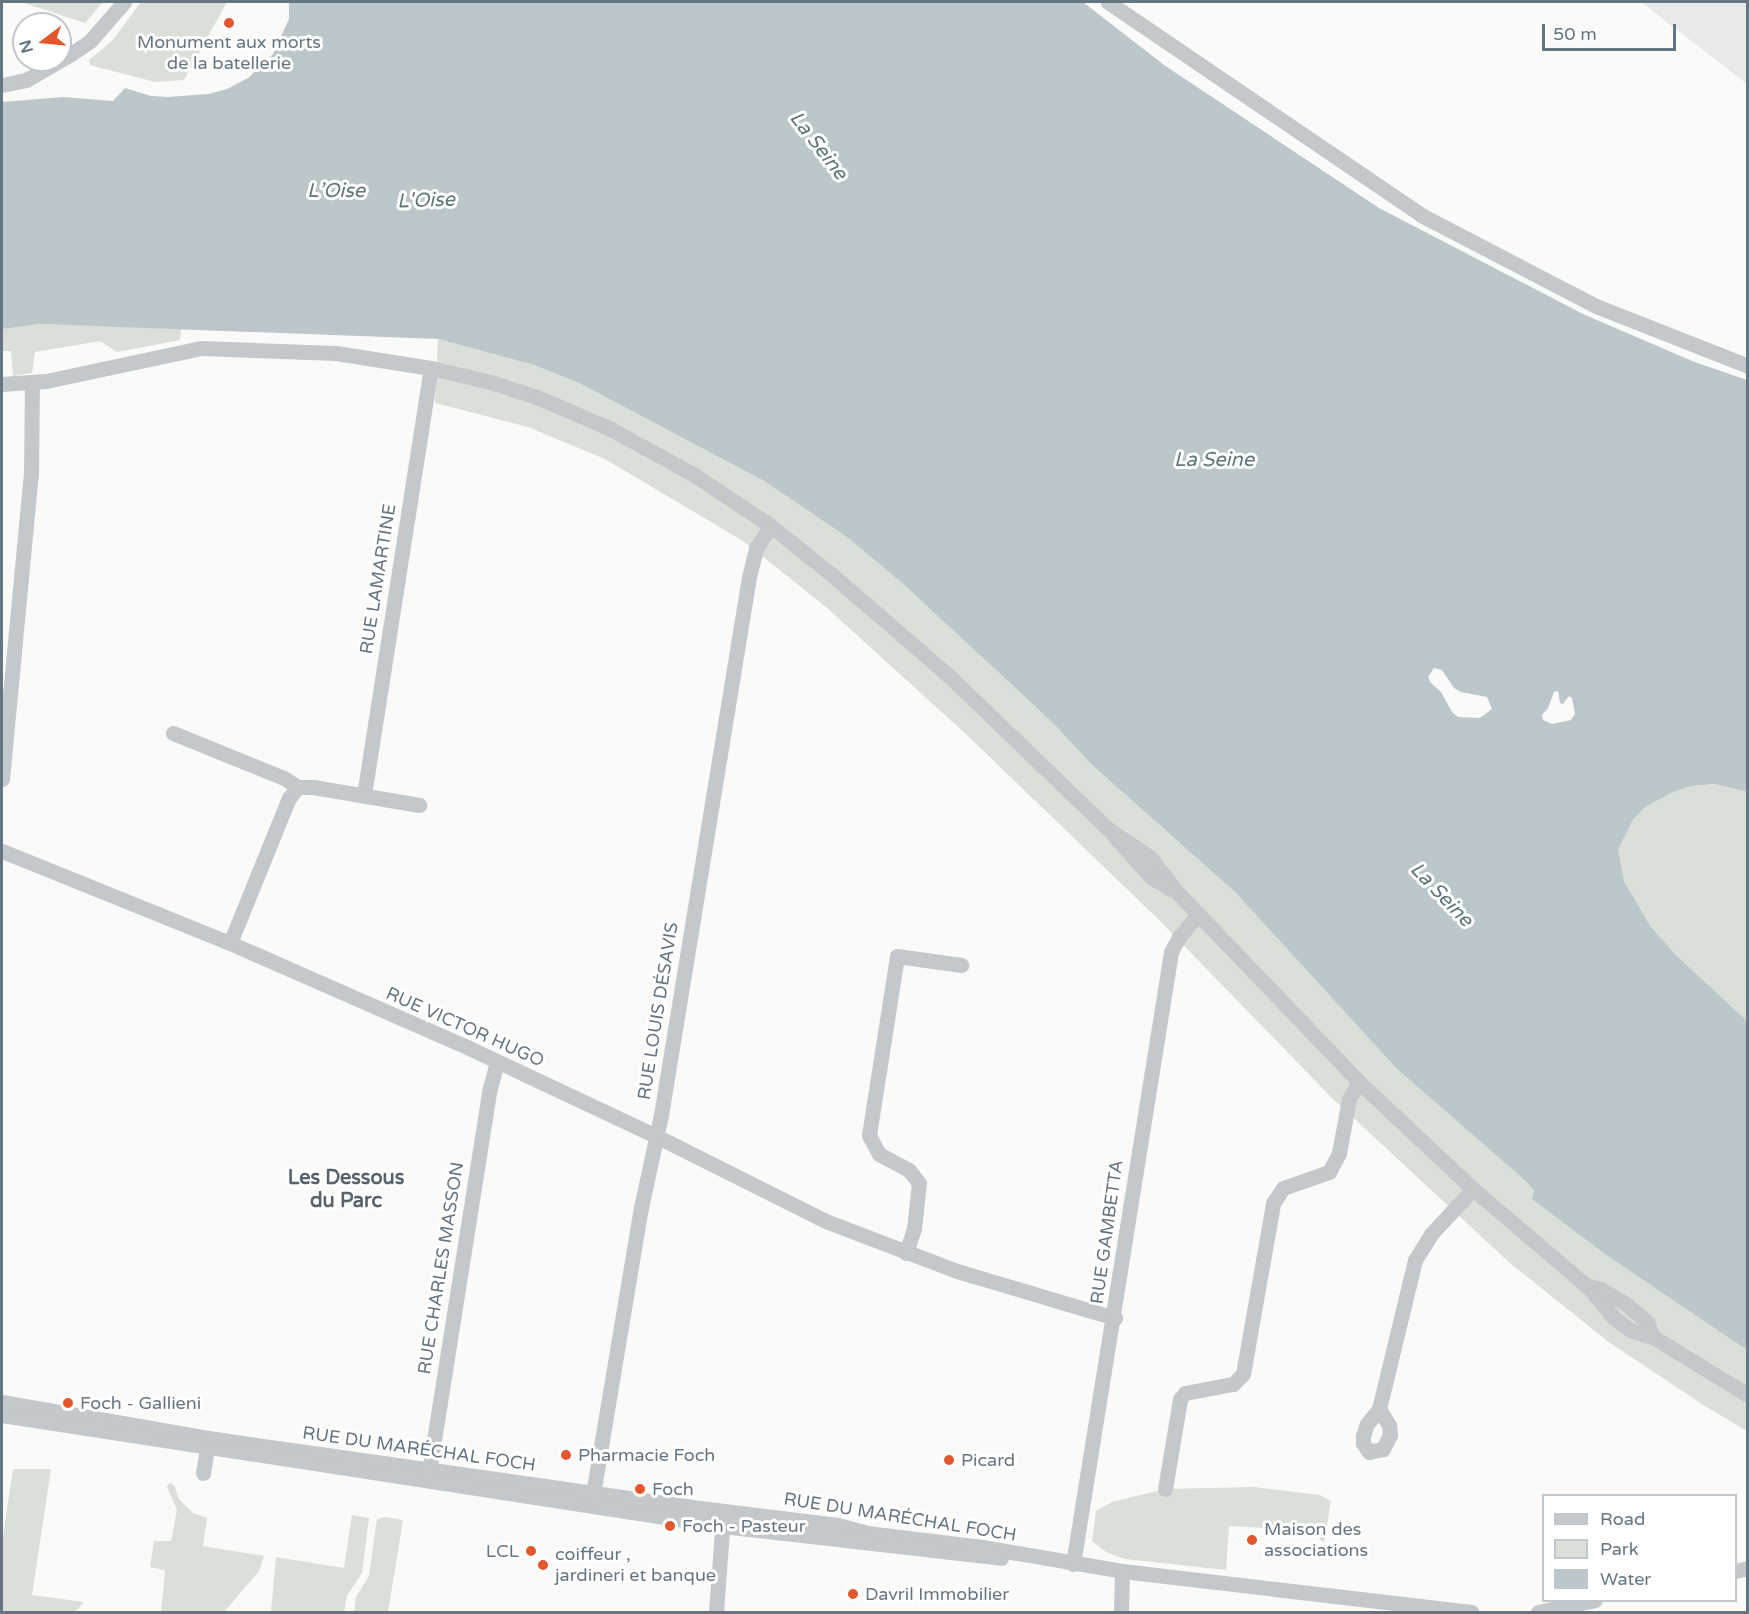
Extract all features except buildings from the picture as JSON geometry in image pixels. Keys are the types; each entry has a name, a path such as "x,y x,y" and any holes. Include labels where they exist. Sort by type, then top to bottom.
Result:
{"street":[{"path":"2,85 26,80 71,54 90,41 124,2"},
{"path":"1108,2 1420,215 1596,306 1748,366"},
{"path":"2,384 32,384 185,350 211,348 307,351 431,368 490,382 575,411 696,476 771,526 831,574 946,674 1108,829 1125,851 1152,878 1177,892 1359,1082 1473,1189 1587,1286 1614,1318 1632,1331 1653,1337 1748,1395"},
{"name":"RUE LAMARTINE","path":"364,795 431,368"},
{"path":"2,779 31,475 32,384"},
{"name":"RUE LOUIS DÉSAVIS","path":"592,1499 639,1219 656,1136 751,564 756,548 771,526"},
{"path":"173,733 284,778 298,787 419,805"},
{"path":"230,944 289,798 298,787"},
{"name":"RUE VICTOR HUGO","path":"2,851 230,944 497,1062 656,1136 828,1222 906,1253 1025,1292 1115,1318"},
{"name":"RUE GAMBETTA","path":"1073,1564 1115,1318 1140,1137 1171,952 1179,937 1198,914"},
{"path":"906,1253 914,1229 919,1183 909,1170 879,1154 869,1131 897,956 961,964"},
{"name":"RUE CHARLES MASSON","path":"428,1476 490,1088 497,1062"},
{"path":"1165,1489 1180,1399 1185,1393 1233,1384 1243,1374 1273,1203 1284,1188 1329,1172 1339,1153 1351,1094 1359,1082"},
{"path":"1378,1409 1415,1260 1431,1234 1473,1189"},
{"name":"RUE DU MARÉCHAL FOCH","path":"2,1402 207,1443"},
{"name":"RUE DU MARÉCHAL FOCH","path":"2,1415 723,1518 830,1524 867,1533 982,1547 1122,1572 1472,1612"},
{"path":"203,1473 207,1443"},
{"path":"716,1612 723,1518"},
{"path":"1121,1612 1122,1572"},
{"path":"1538,1612 1586,1602"}],"shaded area":[{"path":"1641,2 1747,2 1747,84"}],"green space":[{"path":"21,2 103,2 85,23 72,19 72,12 51,12"},
{"path":"141,2 227,2 184,80 155,82 90,65 89,60 112,41"},
{"path":"40,324 181,329 180,340 117,352 100,341 35,352 32,373 13,376 11,351 2,351 2,329"},
{"path":"438,339 534,365 579,383 764,481 847,537 901,582 1053,723 1091,764 1235,892 1397,1069 1527,1181 1534,1192 1747,1350 1747,1431 1610,1343 1511,1264 1333,1099 1157,918 968,736 826,607 743,541 605,459 528,427 435,403"},
{"path":"1715,784 1747,792 1747,1021 1675,954 1651,927 1624,881 1619,865 1618,850 1633,820 1645,807 1673,792 1692,786"},
{"path":"13,1469 51,1469 32,1595 84,1602 75,1612 2,1612 2,1543"},
{"path":"170,1483 174,1485 179,1499 193,1513 207,1518 203,1546 264,1556 259,1571 224,1612 161,1612 165,1573 164,1570 150,1567 154,1541 171,1541 177,1510 167,1487"},
{"path":"1254,1487 1320,1495 1331,1501 1324,1543 1311,1531 1229,1526 1226,1570 1125,1559 1106,1552 1092,1541 1096,1511 1112,1502 1165,1489"},
{"path":"352,1515 369,1518 362,1573 347,1596 344,1612 271,1612 276,1557 344,1568"},
{"path":"385,1517 403,1520 388,1612 354,1612 356,1597 369,1576 377,1519"}],"water":[{"name":"La Seine","path":"289,2 1083,2 1164,65 1379,208 1583,314 1692,361 1747,380 1747,792 1715,784 1692,786 1673,792 1645,807 1633,820 1618,850 1624,881 1651,927 1675,954 1747,1021 1747,1350 1605,1254 1532,1199 1534,1191 1526,1181 1397,1069 1235,892 1091,764 1053,723 901,582 847,537 764,481 579,383 534,365 438,339 40,324 2,329 2,102 63,97 113,101 125,88 151,96 168,97 208,94 227,89 248,78 273,54 289,19","holes":["1434,668 1442,670 1454,688 1461,692 1487,697 1492,709 1480,718 1458,717 1452,712 1441,692 1430,682 1428,677","1558,691 1560,703 1563,704 1569,696 1572,698 1575,714 1571,720 1552,724 1543,720 1542,715 1548,708 1554,692"]}],"place":[{"name":"Monument aux morts de la batellerie","path":"229,23"},
{"name":"Foch - Gallieni","path":"68,1403"},
{"name":"Pharmacie Foch","path":"566,1455"},
{"name":"Picard","path":"949,1460"},
{"name":"Foch","path":"640,1489"},
{"name":"Foch - Pasteur","path":"670,1526"},
{"name":"Maison des associations","path":"1252,1540"},
{"name":"LCL","path":"531,1551"},
{"name":"coiffeur , jardineri et banque","path":"543,1565"},
{"name":"Davril Immobilier","path":"853,1594"}],"district":[{"name":"Les Dessous du Parc","path":"346,1190"}],"water label":[{"name":"L’Oise","path":"336,191"},
{"name":"L'Oise","path":"426,201"}]}
